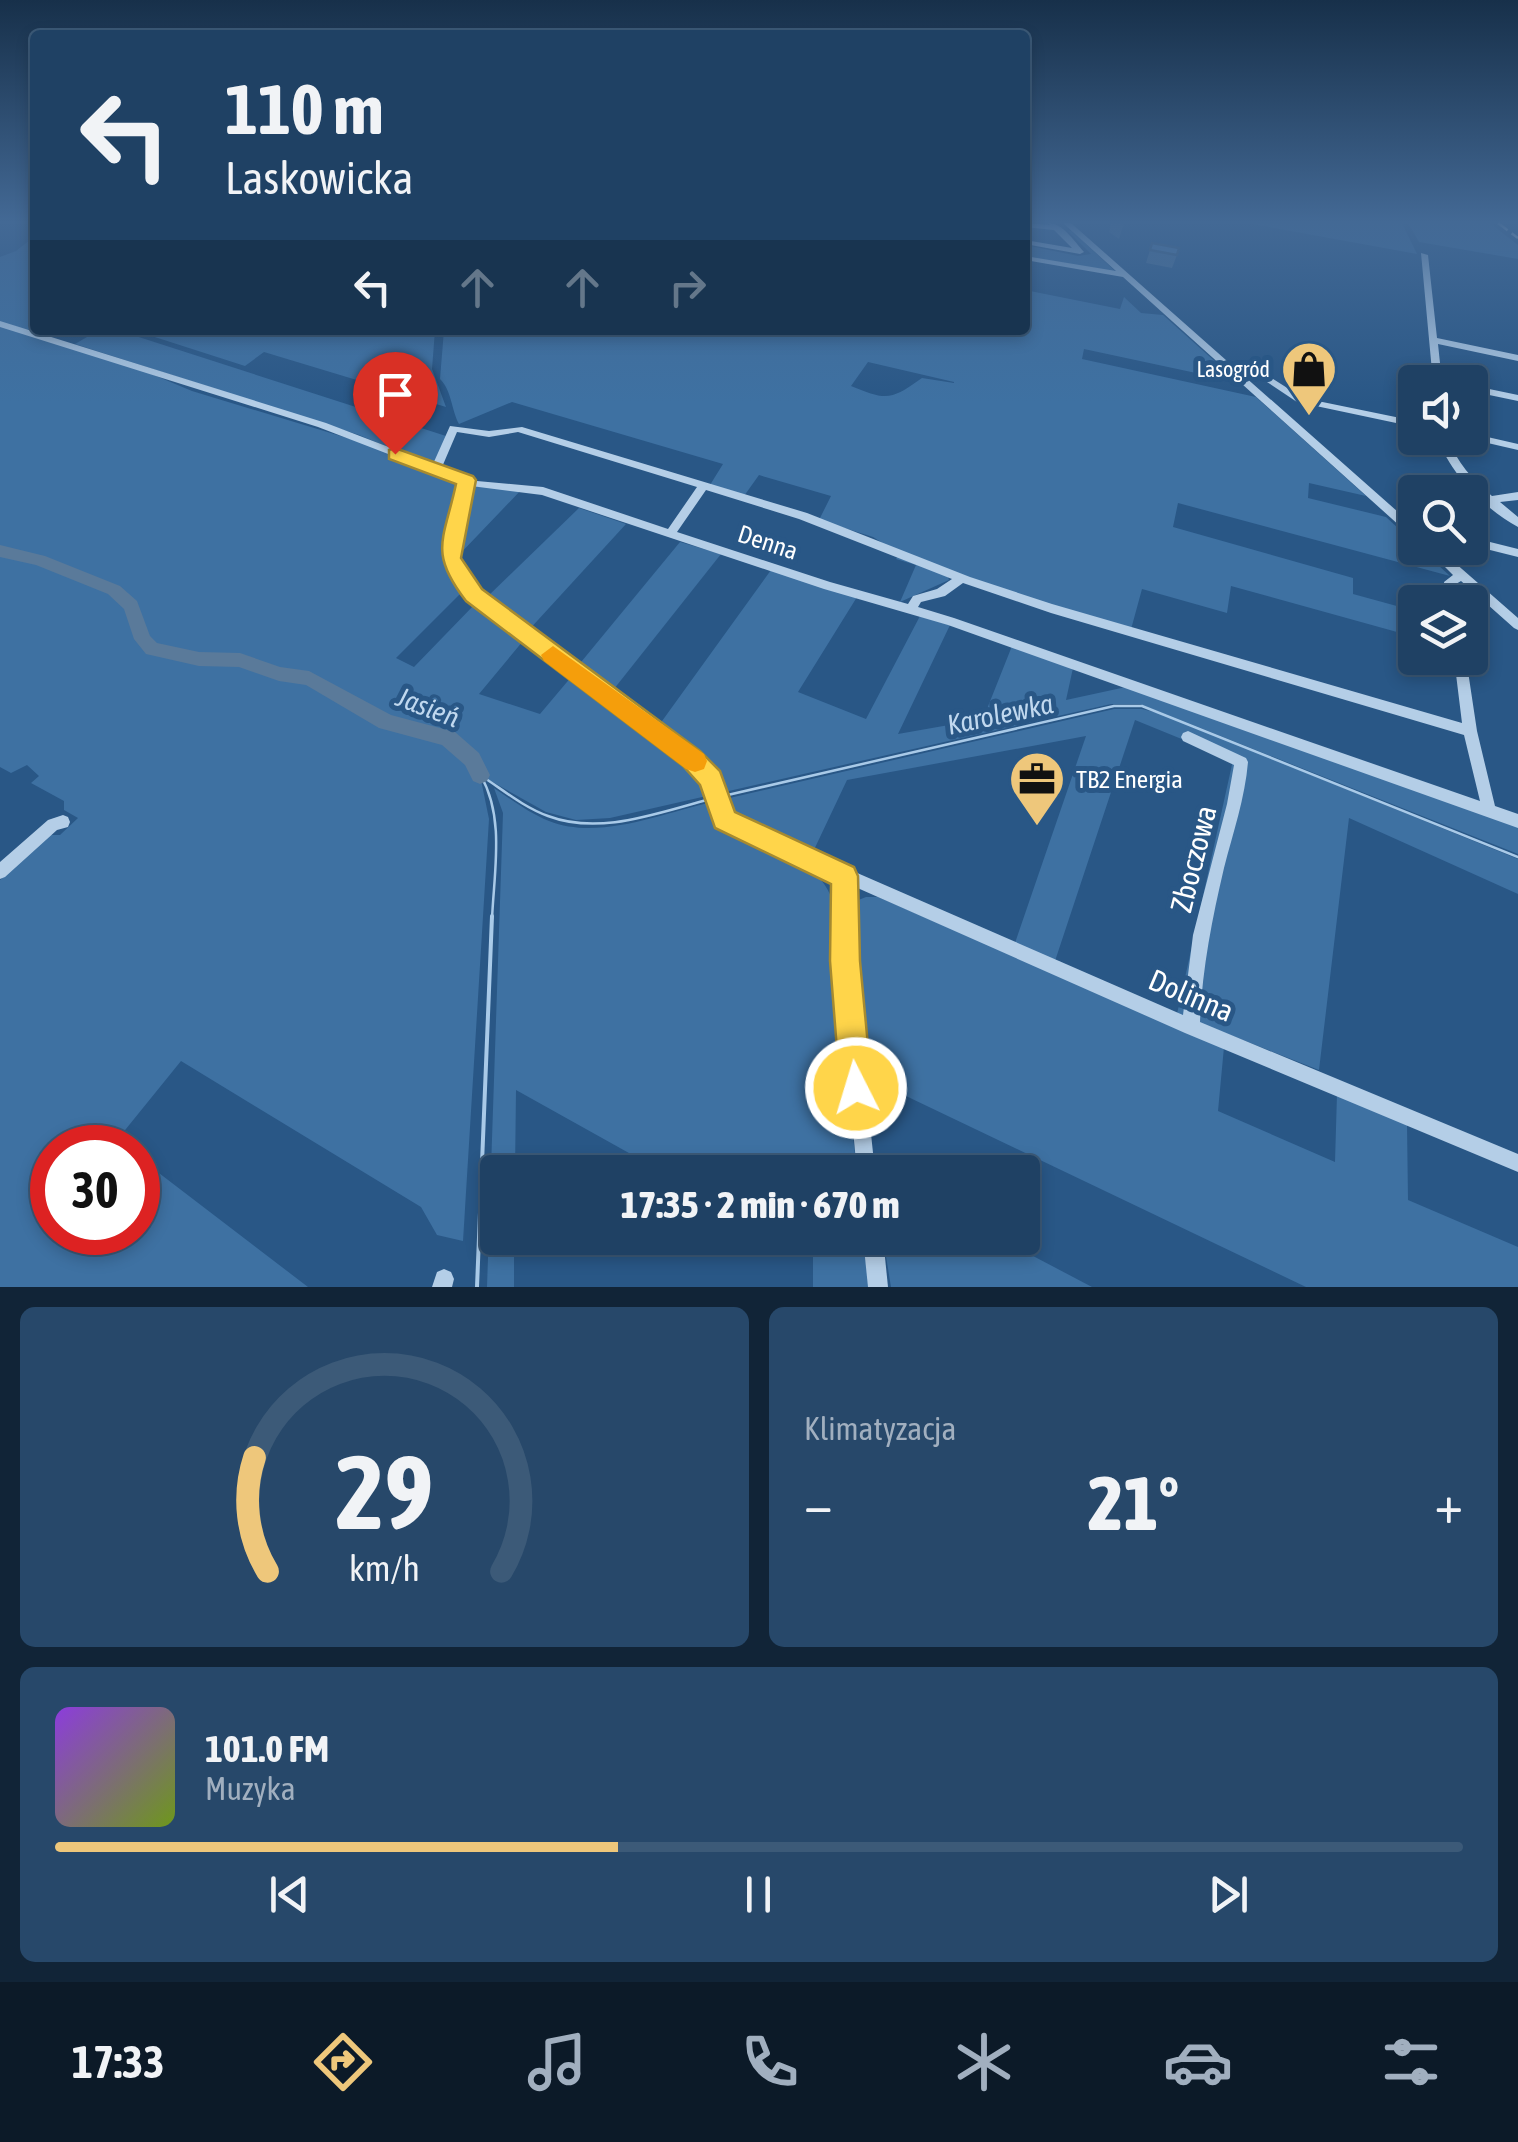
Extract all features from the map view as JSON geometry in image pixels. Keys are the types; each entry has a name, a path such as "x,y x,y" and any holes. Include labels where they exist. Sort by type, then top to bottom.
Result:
{"street":[{"path":"1135,283 1398,519"},
{"path":"1427,283 1436,365"},
{"name":"Denna","path":"0,324 30,333"},
{"name":"Denna","path":"35,335 322,425 466,480 543,490 910,609 1518,821"},
{"path":"1432,340 1518,358"},
{"path":"1258,393 1274,384 1300,400 1398,420"},
{"path":"1488,392 1518,398"},
{"path":"436,470 454,428 489,434 518,429 870,540 962,578 1470,731"},
{"path":"1488,440 1518,446"},
{"path":"1451,455 1457,468 1518,523"},
{"name":"Dolinna","path":"466,480 451,558 463,582 512,626 692,758 714,787 724,820 1191,1026 1518,1163"},
{"path":"670,534 704,485"},
{"path":"1491,500 1518,496"},
{"path":"1488,545 1518,553"},
{"path":"1449,565 1518,625"},
{"path":"1450,585 1462,576"},
{"path":"910,609 916,599 941,594 962,578"},
{"path":"1462,675 1470,731 1489,810"},
{"name":"Zboczowa","path":"1188,738 1240,762 1237,802 1192,980 1191,1026"},
{"path":"0,872 53,825 63,822"},
{"path":"844,876 845,961 864,1155"},
{"path":"875,1255 878,1287"}],"shaded area":[{"path":"0,283 30,283 30,328 0,322"},
{"path":"1030,291 1120,309 1124,297 1141,313 1163,315 1238,382 1084,349 1082,359 1256,397 1366,496 1309,483 1308,498 1386,517 1398,528 1398,562 1178,503 1173,527 1353,578 1353,594 1398,606 1398,632 1231,586 1227,613 1142,589 1130,633 948,577 949,580 900,602 916,565 896,559 900,554 873,537 819,520 831,496 759,475 744,496 710,485 723,464 512,402 459,424 440,379 444,335 1030,335","holes":["868,362 954,383 922,378 888,396 851,386"]},
{"path":"0,326 137,368 192,391 367,444 474,486 522,489 456,558 471,583 396,658 414,667 475,604 523,641 479,694 540,714 572,676 703,779 711,795 610,818 576,820 546,812 480,775 489,819 463,1241 437,1235 421,1207 181,1061 129,1125 30,1125 30,1255 160,1255 160,1174 308,1287 0,1287 0,880 50,835 60,835 78,818 64,810 64,801 31,783 39,776 27,765 11,773 0,767"},
{"path":"90,335 133,335 446,436 435,464 431,465 359,435 75,344"},
{"path":"149,335 435,335 432,369 446,407 264,352 245,366"},
{"path":"579,508 626,524 527,632 486,598"},
{"path":"680,542 721,554 610,694 577,667"},
{"path":"1409,565 1438,565 1450,576"},
{"path":"771,570 857,597 798,692 866,719 920,616 950,625 898,734 983,719 1012,646 1073,668 1066,700 1126,687 1518,826 1518,854 1140,704 1111,704 720,793 703,763 657,728"},
{"path":"1114,709 1162,714 1518,859 1518,894 1349,818 1319,1070 1177,1014 1233,760 1135,720 1055,961 1015,943 1086,736 847,780 812,854 731,819 721,800"},
{"path":"494,788 549,821 589,828 631,823 712,802 723,826 790,857 818,877 835,909 855,1155 633,1155 516,1090 515,1155 491,1155 503,813"},
{"path":"878,897 1224,1047 1218,1111 1335,1162 1337,1094 1407,1124 1408,1200 1518,1247 1518,1287 1306,1287 1040,1160 1040,1155 1030,1155 862,1075 850,931 856,901"},
{"path":"488,1255 514,1255 514,1287 487,1287"},
{"path":"809,1255 867,1255 871,1287 813,1287 813,1257"},
{"path":"886,1255 1031,1255 1092,1287 891,1287"}],"waterway":[{"name":"Jasień","path":"0,551 39,560 114,590 131,606 143,639 152,649 199,659 240,660 279,674 309,678 386,722 448,738 472,759 480,775"},
{"name":"Karolewka","path":"719,797 1114,706 1142,706 1518,857"},
{"name":"Karolewka","path":"480,775 530,808 568,822 630,820 711,799"},
{"name":"Jasień","path":"481,776 496,827 492,919"},
{"name":"Jasień","path":"477,1287 492,916"}],"slow traffic":[{"path":"553,655 695,761"}],"place":[{"name":"Lasogród","path":"1309,418"},
{"name":"TB2 Energia","path":"1037,828"}],"route":[{"path":"395,454 466,480 451,558 456,572 474,595 692,758 711,779 724,820 844,876 845,961 856,1088"}]}
